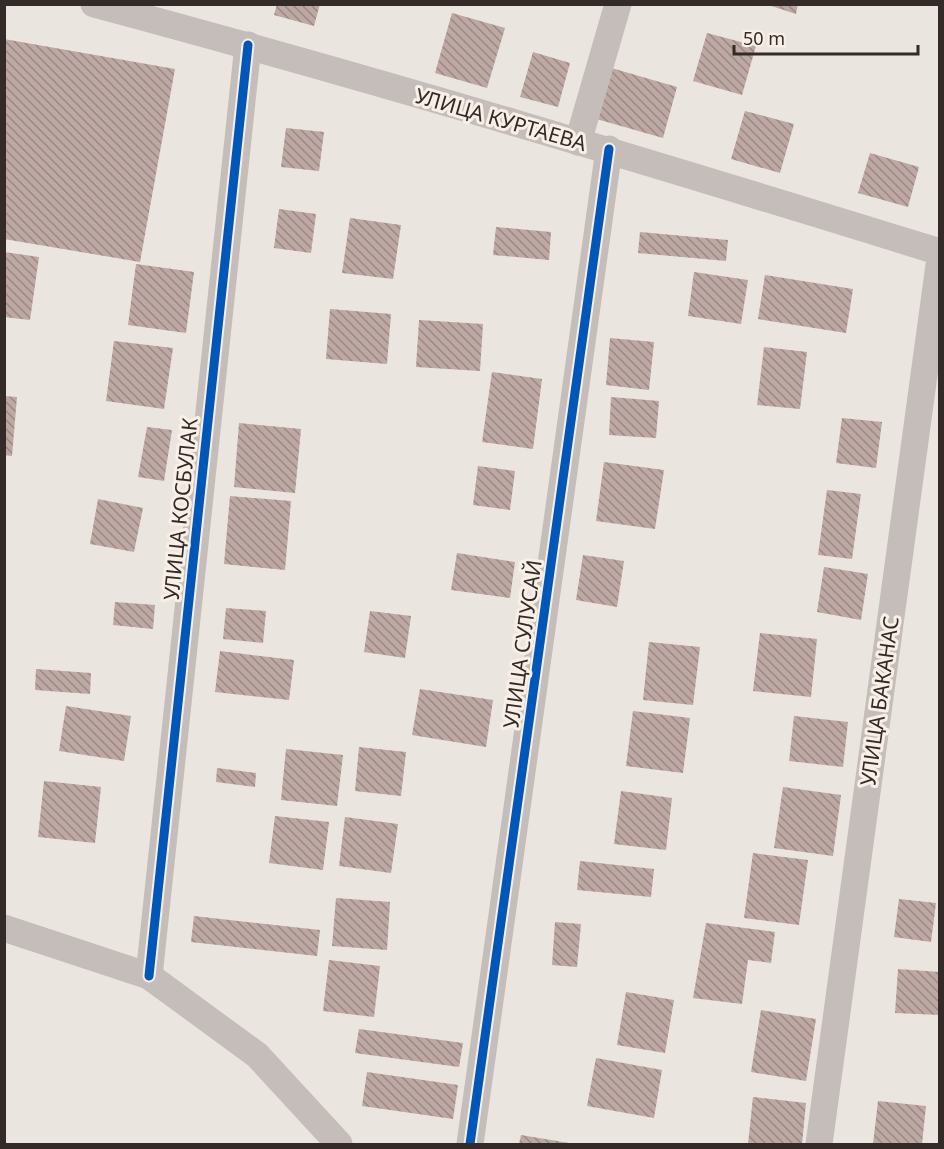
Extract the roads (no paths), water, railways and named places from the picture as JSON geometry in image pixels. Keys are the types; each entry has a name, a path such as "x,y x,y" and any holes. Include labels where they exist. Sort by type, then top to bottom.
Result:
{"street":[{"name":"УЛИЦА КУРТАЕВА","path":"94,4 248,45 578,142 609,149 939,252"},
{"path":"578,142 618,4"},
{"name":"УЛИЦА КОСБУЛАК","path":"149,976 248,45"},
{"name":"УЛИЦА СУЛУСАЙ","path":"470,1144 609,149"},
{"name":"УЛИЦА БАКАНАС","path":"819,1144 939,258"},
{"path":"4,928 149,976 257,1055 339,1144"}]}
